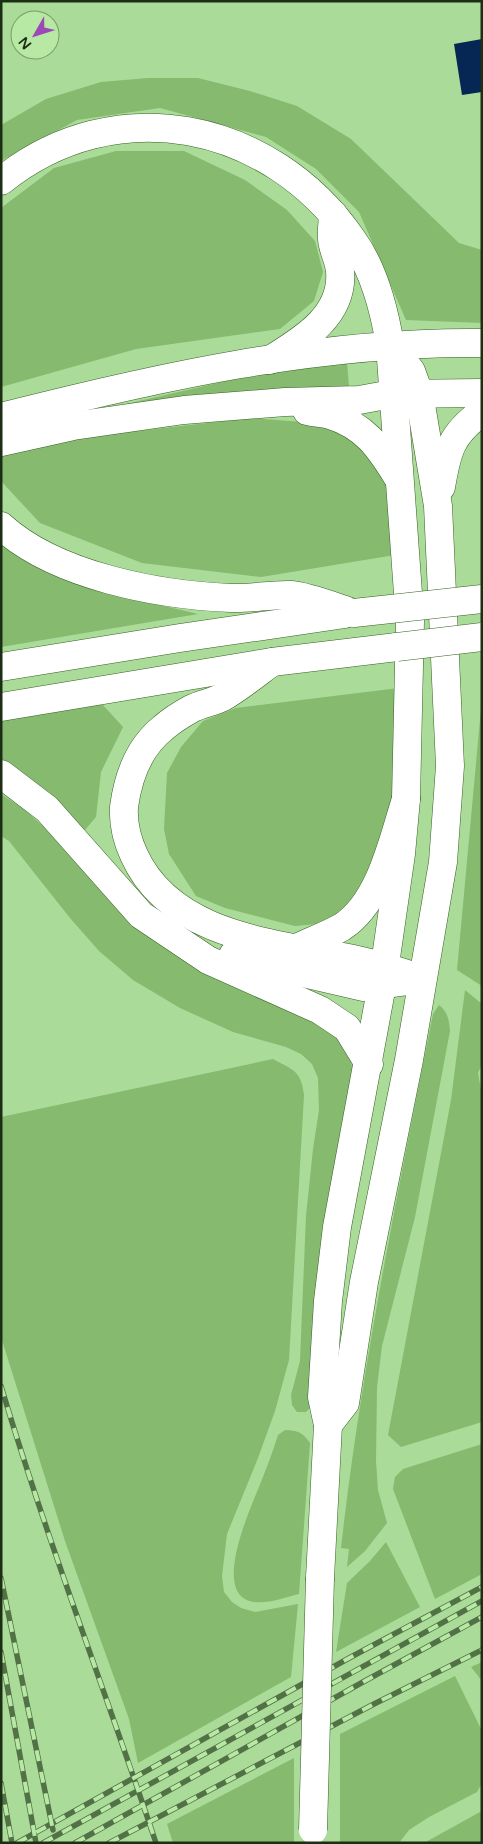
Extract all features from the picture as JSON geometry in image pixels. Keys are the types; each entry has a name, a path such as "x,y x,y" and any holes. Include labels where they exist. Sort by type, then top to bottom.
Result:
{"main road":[{"path":"1,181 18,168 65,142 124,128 149,127 195,132 218,138 259,155 285,171 310,192 333,214 353,240 375,285 390,345 392,394 410,621 406,799 401,854 384,976 369,1064 348,1162 337,1227 328,1301 322,1397 328,1426 320,1578 313,1836"},
{"path":"270,360 312,332 324,320 333,304 339,288 340,273 338,257 332,243 333,214"},
{"path":"1,417 179,375 270,360 390,345 482,342"},
{"path":"328,1426 345,1403 366,1272 409,1060 443,862 450,766 438,506 419,393 411,371 390,345"},
{"path":"1,442 73,426 184,410 285,402 359,400 392,394 482,393"},
{"path":"285,402 311,412 328,414 360,429 371,438 399,478"},
{"path":"438,506 446,457 462,428 482,412"},
{"path":"1,526 11,535 44,556 86,572 131,584 182,594 232,598 293,595 354,613"},
{"path":"1,668 197,635 354,613 482,599"},
{"path":"1,707 272,662 482,637"},
{"path":"272,662 223,697 191,710 162,728 145,747 133,769 126,793 124,816 128,841 138,864 153,885 174,906 199,920 231,932 261,941 297,948 384,976 422,979"},
{"path":"1,774 47,809 140,915 208,960 320,1010 347,1028 369,1064"},
{"path":"297,948 343,926 367,903 376,888 406,799"},
{"path":"172,937 256,962 347,984 364,987 384,976"}],"green space":[{"path":"148,78 198,78 250,91 297,106 351,139 459,243 482,250 482,323 406,320 359,212 316,169 266,137 160,108 77,120 1,161 1,125 46,99 101,82"},
{"path":"116,151 184,151 245,180 287,210 315,241 323,272 314,301 280,329 136,349 1,387 1,208 54,168"},
{"path":"347,362 349,387 57,420 226,381"},
{"path":"250,418 341,425 388,474 395,555 261,577 142,563 40,523 1,481 1,450 25,444"},
{"path":"1,545 101,591 198,614 1,647"},
{"path":"399,688 398,789 371,884 335,919 316,924 295,926 225,908 196,896 169,854 164,829 167,773 181,747 203,721 236,708"},
{"path":"482,698 482,986 457,970"},
{"path":"102,704 123,727 101,772 96,817 84,831 36,783 1,762 1,720"},
{"path":"1,794 25,810 44,827 133,924 158,944 333,1031 349,1055 353,1070 310,1408 306,1412 297,1412 292,1405 291,1395 300,1361 306,1216 319,1110 318,1078 312,1064 301,1054 286,1047 233,1032 180,1008 133,980 99,951 70,918 9,841 1,836"},
{"path":"465,990 482,1004 482,1064 478,1073 482,1096 482,1422 401,1447 388,1435 451,1100"},
{"path":"439,1005 448,1016 450,1031 415,1217 382,1346 377,1387 376,1461 378,1490 387,1523 365,1551 347,1567 349,1549 341,1548 359,1414 394,1214 433,1014"},
{"path":"273,1059 295,1072 301,1080 304,1095 289,1360 275,1411 227,1534 222,1576 224,1592 232,1602 241,1608 255,1612 298,1604 291,1677 138,1763 129,1719 65,1541 1,1337 1,1117"},
{"path":"285,1430 300,1433 310,1443 299,1594 271,1601 254,1602 241,1596 235,1584 234,1567 237,1548 278,1435"},
{"path":"482,1444 482,1574 435,1599 393,1489 395,1477 403,1469"},
{"path":"386,1542 420,1607 336,1652 347,1583 370,1561"},
{"path":"482,1662 482,1681 471,1667"},
{"path":"455,1676 482,1731 482,1783 477,1792 429,1817 409,1830 399,1843 340,1843 340,1734"},
{"path":"294,1758 294,1843 173,1843 167,1824"},
{"path":"480,1812 482,1813 482,1843 424,1843"}],"building":[{"path":"482,39 482,92 462,95 454,44"}],"railway":[{"path":"1,1386 37,1501 156,1843"},
{"path":"1,1578 53,1830"},
{"path":"17,1843 351,1657 482,1587"},
{"path":"43,1843 482,1601"},
{"path":"75,1843 482,1617"},
{"path":"109,1843 374,1704 482,1650"},
{"path":"1,1652 36,1843"},
{"path":"1,1783 12,1843"}]}
